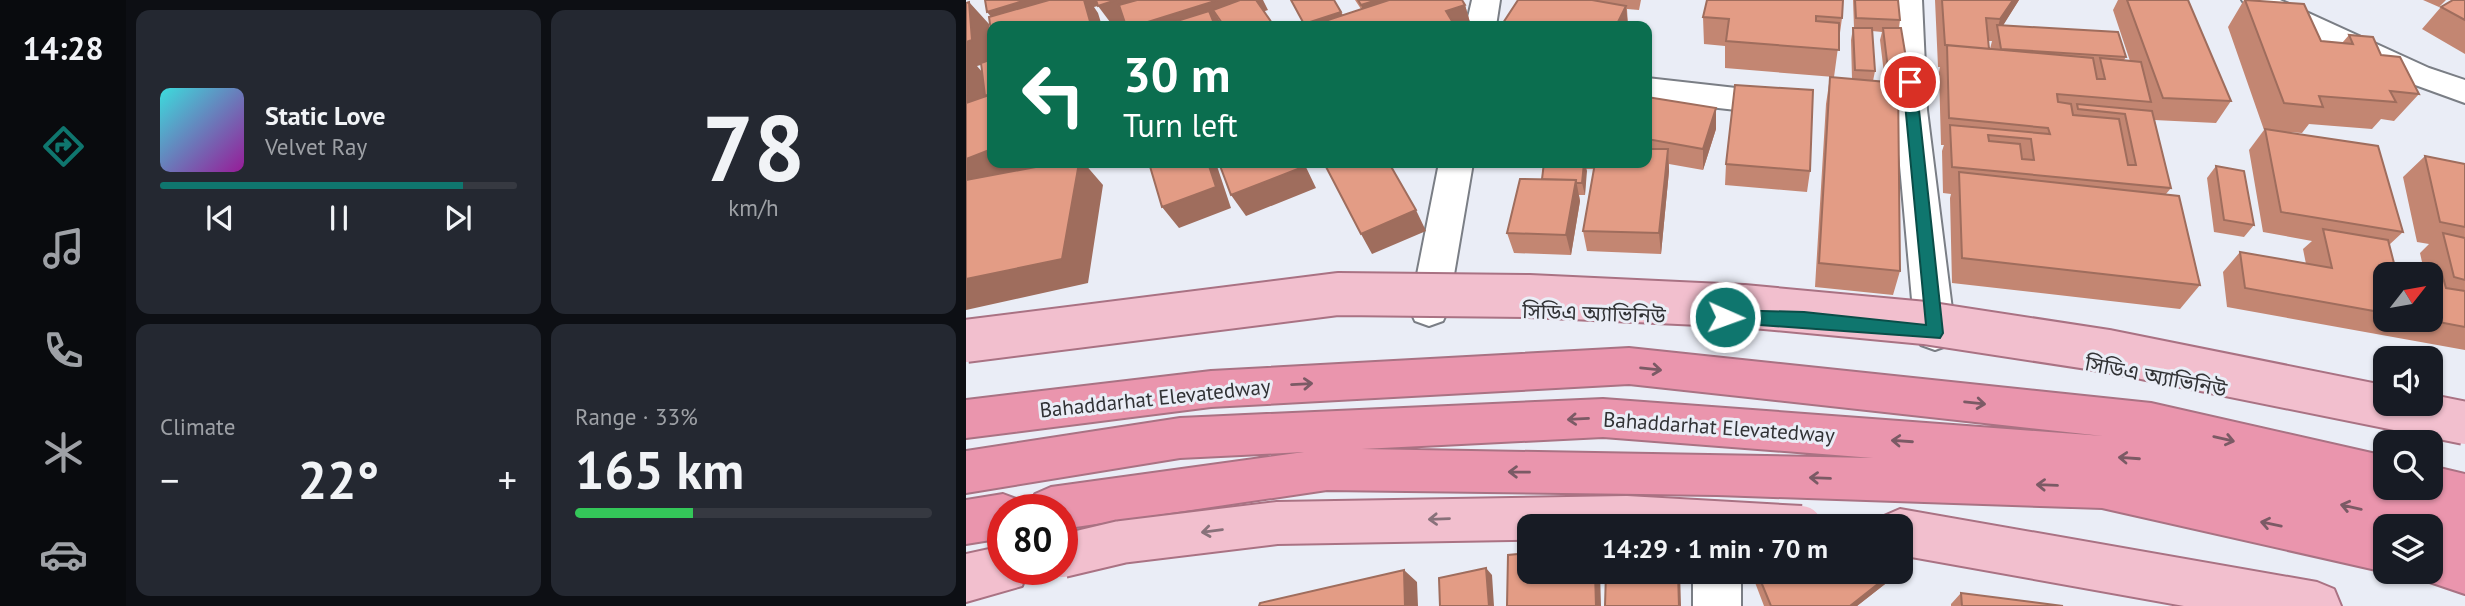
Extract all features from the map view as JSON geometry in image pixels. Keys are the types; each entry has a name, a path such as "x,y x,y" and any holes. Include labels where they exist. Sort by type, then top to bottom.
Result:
{"highway":[{"name":"সিডিএ অ্যাভিনিউ","path":"966,358 1385,310 1804,319 1935,333 2292,402 2465,439"},
{"name":"Bahaddarhat Elevatedway","path":"966,419 1211,389 1629,366 2151,422 2373,474"},
{"name":"Bahaddarhat Elevatedway","path":"966,472 1180,438 1603,418 2153,460 2465,534"},
{"path":"1078,505 1326,469 1717,474 2102,487 2373,546"},
{"path":"2443,490 2465,495"},
{"path":"966,522 987,519"},
{"path":"2443,565 2465,571"}],"main road":[{"path":"966,341 1338,295 1529,296 1743,306 1924,323 2108,351 2465,423"},
{"path":"1078,552 1121,542 1278,523 1517,519"},
{"path":"1913,534 2317,606"},
{"path":"966,578 987,573"}],"street":[{"path":"1482,21 1486,0"},
{"path":"1908,0 1911,110 1935,333"},
{"path":"2256,0 2418,75 2465,92"},
{"path":"1652,90 1754,101"},
{"path":"1429,310 1455,168"},
{"path":"1717,474 1717,514"},
{"path":"1717,584 1717,606"}],"building":[{"path":"985,0 1026,0 987,12"},
{"path":"1049,0 1084,0 1090,21 990,21 989,17"},
{"path":"1096,0 1116,0 1098,6"},
{"path":"1137,0 1218,0 1151,21 1124,21 1119,5"},
{"path":"1240,0 1256,0 1271,21 1221,21 1213,10"},
{"path":"1291,0 1334,0 1341,12 1313,21 1302,21"},
{"path":"1358,0 1377,0 1361,5"},
{"path":"1389,0 1462,0 1465,5 1446,11 1452,21 1328,20"},
{"path":"1518,0 1592,0 1626,6 1618,21 1504,21"},
{"path":"1707,0 1843,0 1842,18 1816,16 1816,21 1839,23 1839,50 1726,41 1729,19 1703,17"},
{"path":"1855,0 1898,0 1900,20 1856,18"},
{"path":"1942,0 2013,0 2000,19 1986,18 1989,49 1945,45"},
{"path":"2127,0 2188,0 2231,101 2163,98"},
{"path":"2245,0 2304,4 2321,41 2353,44 2349,35 2373,37 2381,55 2400,57 2419,94 2390,91 2396,102 2319,96 2323,107 2284,103"},
{"path":"2453,0 2465,0 2465,20 2441,7"},
{"path":"969,2 972,40 966,42 966,3"},
{"path":"1209,11 1213,21 1177,21"},
{"path":"1997,25 2118,32 2126,57 2001,49"},
{"path":"1853,28 1872,28 1875,71 1855,70"},
{"path":"1883,28 1901,28 1908,70 1888,69"},
{"path":"1947,45 2093,58 2097,79 2105,79 2100,58 2141,62 2151,102 2057,94 2058,102 2071,104 2073,115 2119,119 2128,165 2136,165 2125,114 2078,109 2077,104 2152,111 2171,188 1952,167 1950,125 2050,134 2048,128 1949,118","holes":["1988,135 2031,139 2034,160 2022,159 2020,144 1989,141"]},
{"path":"987,61 985,96 981,63"},
{"path":"1830,77 1898,83 1900,271 1819,263"},
{"path":"1735,85 1813,90 1810,171 1726,164"},
{"path":"987,96 987,151 966,159 966,103"},
{"path":"1652,98 1716,108 1703,149 1652,140"},
{"path":"2265,129 2378,146 2403,232 2281,212"},
{"path":"1652,149 1668,149 1659,233 1583,231 1594,168 1652,168"},
{"path":"2425,156 2465,164 2465,227 2440,222"},
{"path":"2216,166 2244,171 2254,225 2224,220"},
{"path":"1030,168 1078,168 1062,259 966,279 966,180"},
{"path":"1150,168 1210,168 1216,187 1162,207"},
{"path":"1221,168 1300,168 1231,195"},
{"path":"1327,168 1392,168 1416,210 1361,234"},
{"path":"1543,168 1584,168 1582,183 1576,183 1576,180 1542,179"},
{"path":"1959,172 2179,196 2200,285 1962,258"},
{"path":"1520,179 1576,180 1566,235 1507,233"},
{"path":"2323,229 2388,240 2394,262 2373,262 2373,311 2245,288 2240,252 2332,268"},
{"path":"2443,233 2465,238 2465,280 2454,277"},
{"path":"2443,278 2446,288 2465,291 2465,327 2443,323"},
{"path":"1517,554 1517,584 1595,584 1596,606 1507,606 1508,555"},
{"path":"1486,568 1489,606 1440,606 1439,578"},
{"path":"1404,570 1405,606 1259,606 1260,603"},
{"path":"1606,584 1678,584 1679,606 1605,606"},
{"path":"1762,584 1878,584 1850,606 1771,606"},
{"path":"1961,593 2063,606 1962,606"}],"route":[{"path":"1725,317 1804,319 1935,333 1910,82"}]}
